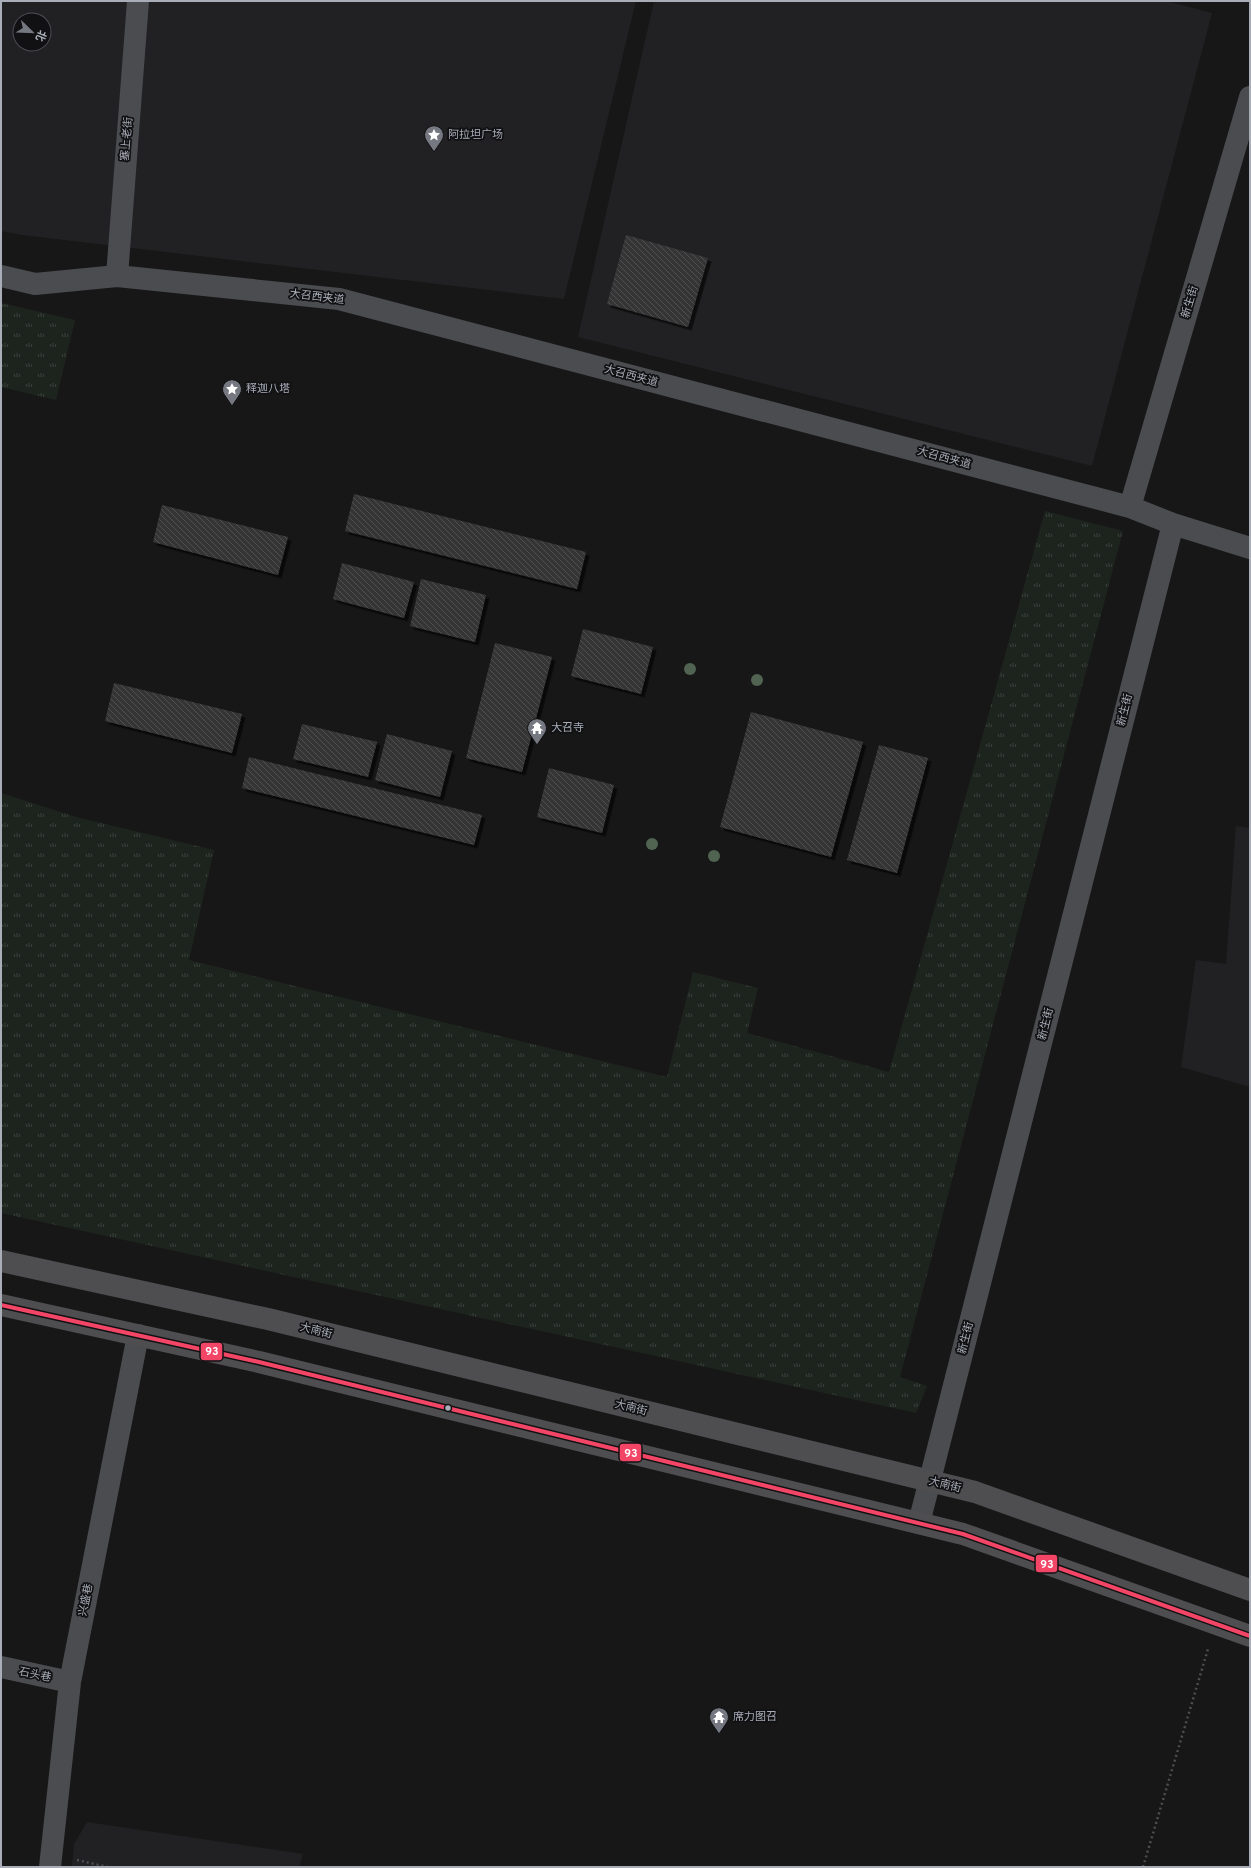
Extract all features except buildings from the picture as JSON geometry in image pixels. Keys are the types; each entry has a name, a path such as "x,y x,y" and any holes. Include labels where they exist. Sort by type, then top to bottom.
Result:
{"highway":[{"name":"大南街","path":"1,1261 276,1321 976,1492 1250,1590"},
{"path":"1,1305 259,1362 963,1534 1250,1636"}],"street":[{"name":"塞上老街","path":"116,276 138,1"},
{"name":"新生街","path":"1130,508 1250,97"},
{"name":"大召西夹道","path":"1,276 35,284 116,276 339,299 1130,508 1173,524 1250,548"},
{"name":"新生街","path":"919,1523 1173,524"},
{"name":"兴盛巷","path":"50,1867 70,1682 138,1335"},
{"name":"石头巷","path":"1,1667 70,1682"}],"path":[{"path":"1144,1867 1215,1623"}],"shaded area":[{"name":"阿拉坦广场","path":"1,1 636,1 564,299 22,235 1,231"},
{"path":"654,1 1167,1 1212,13 1092,466 578,337"},
{"path":"1236,826 1250,828 1250,1087 1181,1067 1196,960 1226,964"},
{"path":"87,1822 303,1854 299,1867 72,1867 74,1844"}],"green space":[{"path":"1,303 75,320 56,400 1,387"},
{"path":"1045,511 1123,531 900,1377 927,1386 916,1413 1,1213 1,793 76,817 214,850 189,960 667,1077 693,972 758,988 747,1033 889,1072"}],"transit line":[{"name":"93","path":"1,1305 259,1362 963,1534 1250,1636"}],"place":[{"name":"阿拉坦广场","path":"434,152"},
{"name":"释迦八塔","path":"232,406"},
{"name":"大召寺","path":"537,745"},
{"name":"席力图召","path":"719,1734"}]}
